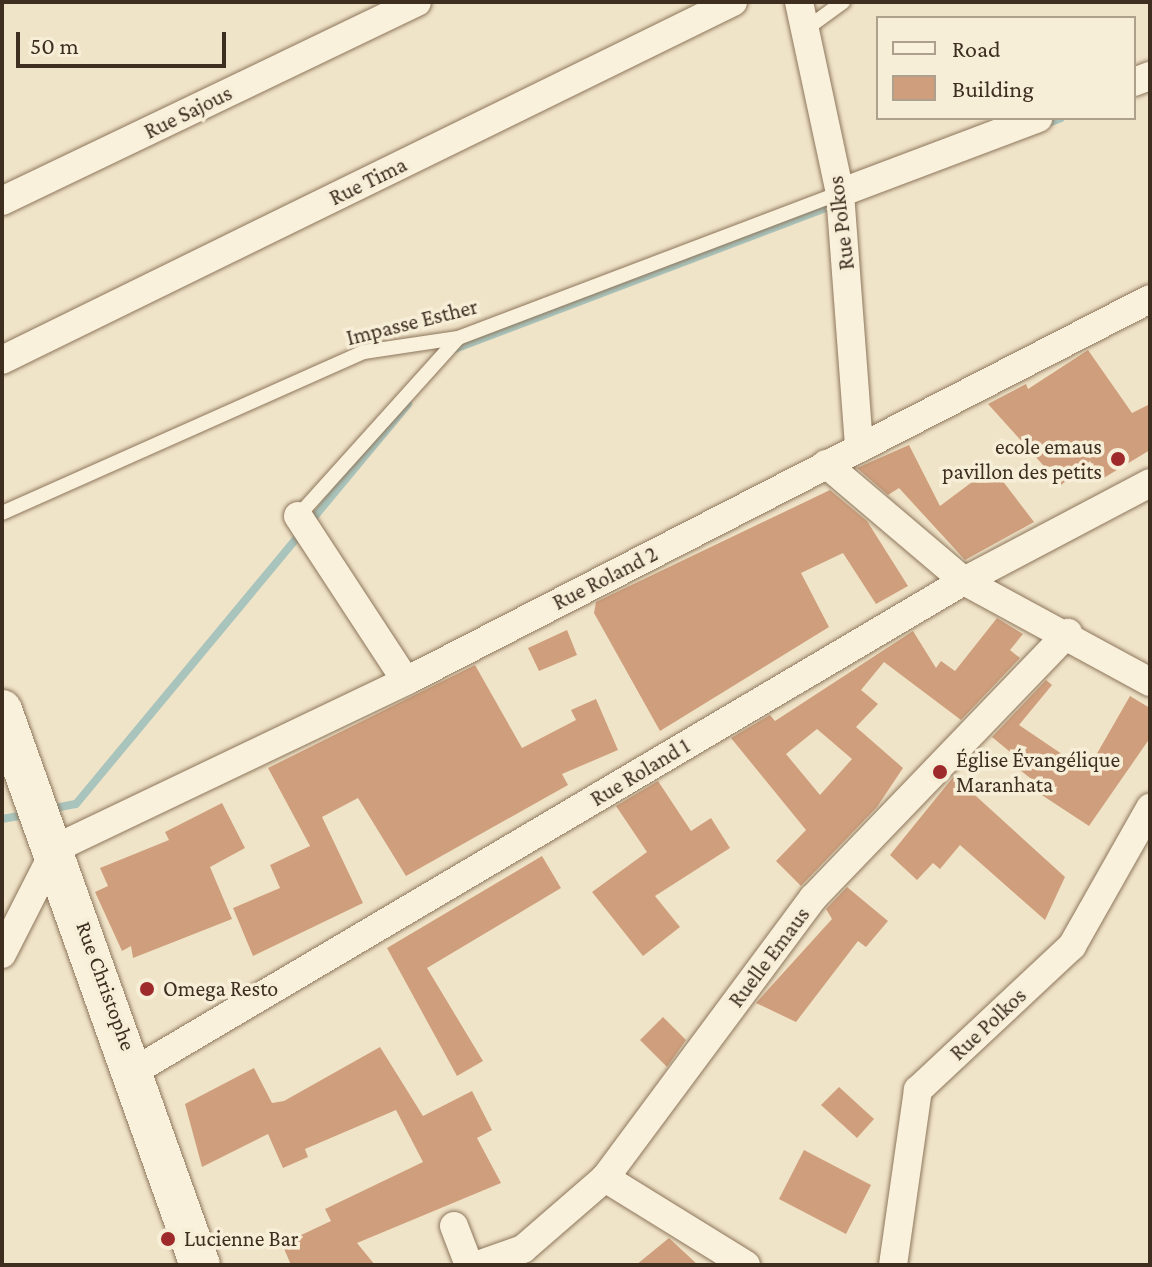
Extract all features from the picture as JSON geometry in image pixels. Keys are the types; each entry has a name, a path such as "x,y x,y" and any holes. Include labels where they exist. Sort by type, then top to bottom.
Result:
{"street":[{"name":"Rue Sajous","path":"2,201 417,2"},
{"name":"Rue Tima","path":"2,360 733,2"},
{"name":"Rue Polkos","path":"802,16 841,200 859,448"},
{"path":"841,200 1033,120"},
{"name":"Rue Roland 2","path":"56,848 406,681 1150,299"},
{"path":"826,464 964,581 1068,633 1150,682"},
{"name":"Rue Roland 1","path":"136,1070 964,581 1150,483"},
{"path":"298,516 406,681"},
{"name":"Ruelle Emaus","path":"478,1265 523,1249 605,1178 813,898 1068,633"},
{"name":"Rue Christophe","path":"2,710 17,784 56,848 136,1070 200,1265"},
{"name":"Rue Polkos","path":"889,1264 918,1090 1072,946 1150,808"},
{"path":"2,954 56,848"},
{"path":"605,1178 746,1265"},
{"path":"454,1226 469,1265"}],"lane":[{"path":"802,16 843,2"},
{"name":"Impasse Esther","path":"2,513 364,352 458,338 841,200"},
{"path":"298,516 458,338"}],"building":[{"path":"1088,350 1132,413 1150,404 1150,450 1102,479 1090,461 1061,485 988,404 1026,384 1028,389"},
{"path":"909,445 940,506 992,467 1034,522 965,560 899,488 888,495 857,468"},
{"path":"830,490 867,521 908,586 876,604 843,553 801,573 829,627 660,731 594,613 596,602"},
{"path":"997,618 1023,634 1010,650 1020,658 961,720 884,662 861,690 878,704 856,727 903,768 877,807 801,886 776,861 806,830 731,738 770,715 775,721 913,631 936,668 941,661 955,671","holes":["817,729 852,759 820,795 786,754"]},
{"path":"567,630 577,655 539,671 528,648"},
{"path":"475,665 522,748 576,720 571,710 596,699 618,750 562,774 568,785 406,876 358,798 322,817 363,903 253,956 233,908 280,888 270,865 310,846 268,768"},
{"path":"1046,680 1052,685 1019,725 1087,771 1130,696 1150,708 1150,738 1089,826 1031,788 1035,782 1010,762 1015,756 992,737"},
{"path":"954,776 1065,877 1045,920 960,845 940,869 933,863 917,880 890,855"},
{"path":"658,781 691,831 711,818 730,848 655,896 680,927 643,956 592,892 647,852 616,806"},
{"path":"222,803 245,848 210,867 232,919 133,958 131,946 122,951 95,892 108,886 100,868 169,840 165,832"},
{"path":"542,856 561,888 427,968 483,1061 457,1076 387,948"},
{"path":"847,887 888,921 866,947 858,941 796,1022 756,1003 832,919 826,909"},
{"path":"663,1017 686,1040 667,1067 640,1040"},
{"path":"380,1047 423,1116 472,1091 492,1130 477,1138 501,1183 357,1243 375,1265 291,1265 282,1244 331,1221 325,1209 423,1162 396,1110 305,1149 308,1157 283,1168 268,1134 202,1167 185,1104 254,1068 272,1103 284,1101"},
{"path":"839,1087 874,1119 857,1138 821,1105"},
{"path":"804,1150 871,1185 846,1234 779,1199"},
{"path":"669,1238 698,1265 636,1265"}],"waterway":[{"path":"1043,125 1056,120"},
{"path":"452,350 836,204"},
{"path":"50,809 76,804 408,404"},
{"path":"2,819 29,814"}],"place":[{"name":"ecole emaus pavillon des petits","path":"1118,459"},
{"name":"Église Évangélique Maranhata","path":"940,772"},
{"name":"Omega Resto","path":"147,989"},
{"name":"Lucienne Bar","path":"168,1239"}]}
